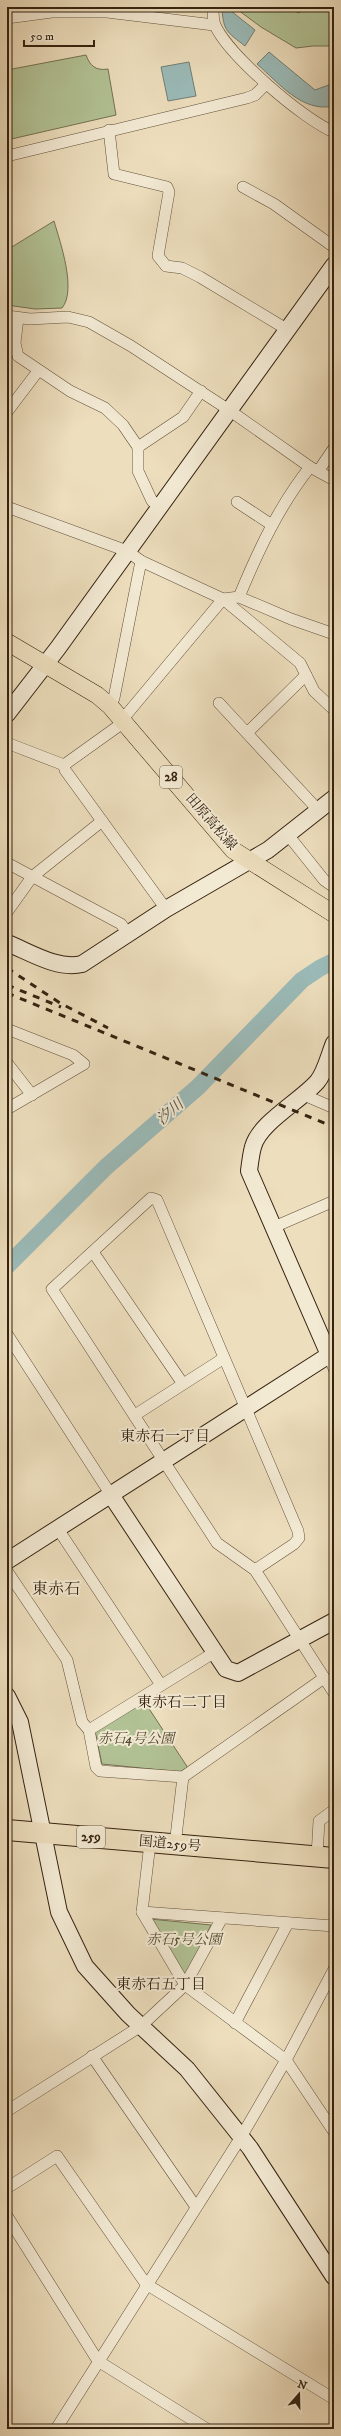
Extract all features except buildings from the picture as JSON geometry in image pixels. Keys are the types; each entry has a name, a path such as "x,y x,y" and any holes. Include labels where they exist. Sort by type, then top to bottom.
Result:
{"highway":[{"name":"国道259号","path":"7,1830 325,1857"}],"main road":[{"name":"田原高松線","path":"7,642 97,695 110,706 233,850 334,914"}],"street":[{"path":"213,7 214,24 244,62 266,84 306,117 334,132"},
{"path":"7,18 52,12 107,12 214,24"},
{"path":"7,156 109,130 247,98 256,95 266,84"},
{"path":"109,130 114,174 167,187 169,192 158,256 166,266 182,268 200,277 288,330"},
{"path":"243,187 274,204 334,246"},
{"path":"7,714 45,665 334,265"},
{"path":"160,506 152,501 138,471 138,447 123,425 105,408 70,391 38,371 18,356 12,317 68,317 89,322 131,346 201,391 314,469 334,480"},
{"path":"7,412 38,371"},
{"path":"138,447 184,417 201,391"},
{"path":"239,597 259,549 290,492 334,448"},
{"path":"237,502 272,525"},
{"path":"7,507 127,551 141,561 223,599 300,662 314,690 334,710"},
{"path":"110,706 114,698 141,561"},
{"path":"64,765 123,721 223,599 239,597 290,619 334,634"},
{"path":"247,733 306,675"},
{"path":"219,704 319,812"},
{"path":"7,743 64,765"},
{"path":"64,765 65,770 166,909"},
{"path":"7,943 60,965 73,967 82,964 129,935 166,909 247,860 268,850 319,812 334,798"},
{"path":"7,912 32,877 102,821"},
{"path":"288,835 324,880 334,887"},
{"path":"7,863 120,924 129,935"},
{"path":"7,1029 73,1055 84,1064 32,1096 7,1109"},
{"path":"7,1561 246,1410 332,1359 249,1171 253,1146 267,1123 304,1095 318,1081 334,1043"},
{"path":"7,1064 32,1096"},
{"path":"304,1095 334,1108"},
{"path":"255,1570 299,1538 298,1531 157,1200 151,1198 52,1289 217,1543 255,1570 334,1693"},
{"path":"274,1227 334,1201"},
{"path":"93,1252 183,1384"},
{"path":"7,1334 226,1669 238,1673 334,1621"},
{"path":"135,1415 224,1358"},
{"path":"58,1529 161,1685"},
{"path":"7,1571 67,1660 82,1722 89,1730 96,1767 100,1771 183,1777 324,1678"},
{"path":"89,1730 215,1652"},
{"path":"7,1696 20,1722 60,1912 85,1966 141,2026 187,2069 241,2137 334,2277"},
{"path":"175,1845 183,1777"},
{"path":"325,1857 319,1821 334,1810"},
{"path":"150,1843 142,1912 185,1985 286,2060 334,2132"},
{"path":"142,1912 334,1926"},
{"path":"7,2111 141,2026 185,1985 222,1918"},
{"path":"235,2023 288,1923"},
{"path":"56,2429 146,2284 241,2137 286,2060 333,1974"},
{"path":"92,2056 196,2207"},
{"path":"7,2188 57,2156 146,2284 334,2399"},
{"path":"7,2216 98,2361 207,2429"}],"green space":[{"path":"234,7 290,7 298,13 305,10 305,7 334,7 334,46 296,48 261,27"},
{"path":"86,55 89,62 94,67 108,69 116,115 7,140 7,70"},
{"path":"54,221 68,278 66,300 62,308 35,309 7,305 7,250"},
{"name":"赤石4号公園","path":"144,1701 188,1768 180,1772 102,1764 95,1731"},
{"name":"赤石5号公園","path":"150,1919 211,1925 185,1978"}],"water":[{"path":"222,7 226,7 255,30 245,46 227,30 223,21"},
{"path":"269,52 315,90 334,83 334,106 322,107 312,105 301,101 292,95 257,64"},
{"path":"189,62 196,96 168,101 161,67"}],"waterway":[{"name":"汐川","path":"7,1266 106,1167 198,1087 302,980 334,961"}],"railway":[{"path":"7,968 60,1003 108,1028"},
{"path":"7,985 61,1007"},
{"path":"7,993 334,1127"}],"district":[{"name":"東赤石一丁目","path":"165,1436"},
{"name":"東赤石","path":"56,1589"},
{"name":"東赤石二丁目","path":"182,1702"},
{"name":"東赤石五丁目","path":"161,1984"}]}
